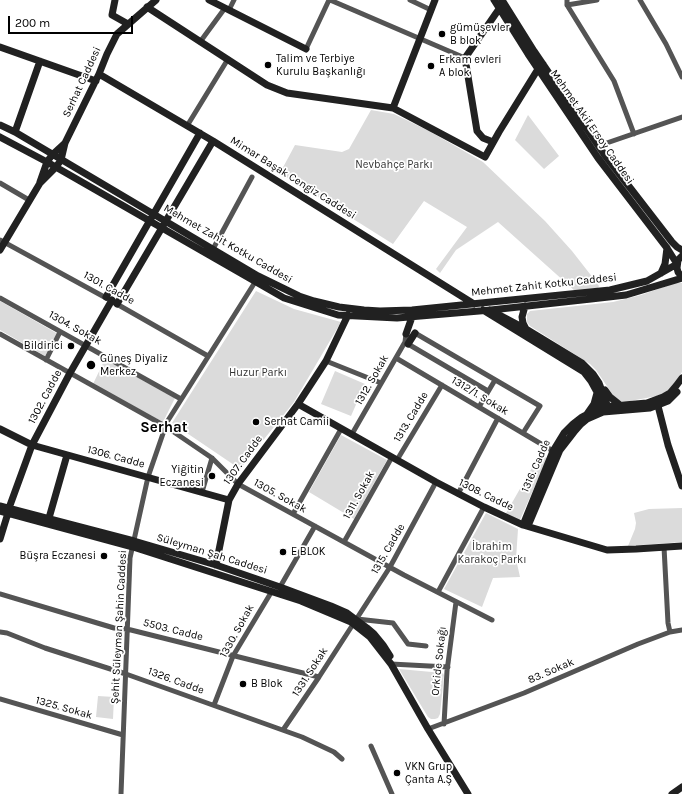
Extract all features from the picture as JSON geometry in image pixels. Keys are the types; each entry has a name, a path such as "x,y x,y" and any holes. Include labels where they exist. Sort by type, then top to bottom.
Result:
{"street":[{"path":"115,0 112,15 128,24"},
{"name":"Serhat Caddesi","path":"0,250 2,241 29,200 40,184 61,160 65,143 98,77 117,34 156,0"},
{"path":"209,0 306,49 329,0 465,58"},
{"path":"200,42 234,0"},
{"path":"410,0 431,10"},
{"path":"393,108 435,0"},
{"name":"Mehmet Akif Ersoy Caddesi","path":"494,0 502,4 598,158 667,248 677,264 678,272 682,277"},
{"path":"597,0 567,2 614,81 634,134"},
{"path":"640,0 666,44 682,77"},
{"path":"493,142 483,138 477,131 465,58 502,4"},
{"path":"147,7 267,84 287,93 393,108 485,157 540,67"},
{"name":"Mimar Başak Cengiz Caddesi","path":"0,47 40,61 98,77 200,133 473,304 526,329 582,363 593,374 599,383 605,409"},
{"path":"187,126 228,59"},
{"path":"15,132 40,61"},
{"name":"Mehmet Akif Ersoy Caddesi","path":"540,67 598,146 672,242 682,250"},
{"path":"598,146 682,117"},
{"name":"Mehmet Zahit Kotku Caddesi","path":"0,125 52,154 151,218"},
{"name":"1302. Cadde","path":"112,301 151,218 200,133"},
{"name":"Mehmet Zahit Kotku Caddesi","path":"0,137 164,225 257,279 314,301 339,307 402,314 487,310 626,295 682,277"},
{"name":"1302. Cadde","path":"0,539 32,445 70,373 112,301 164,225 213,141"},
{"name":"Serhat Caddesi","path":"40,184 47,162 52,154 65,143"},
{"path":"212,248 252,177"},
{"path":"0,183 29,200"},
{"name":"Mehmet Zahit Kotku Caddesi","path":"164,225 212,248 284,298 338,315 397,318 402,314"},
{"name":"1301. Cadde","path":"2,241 112,301 208,356"},
{"path":"661,273 665,264 667,248"},
{"path":"677,264 678,260 682,256"},
{"name":"Mehmet Zahit Kotku Caddesi","path":"412,313 454,305 610,290 647,282 677,264"},
{"name":"Şehit Süleyman Şahin Caddesi","path":"121,794 130,558 148,477 167,422 257,279"},
{"path":"454,305 457,302 458,294"},
{"name":"1304. Sokak","path":"0,298 181,399"},
{"path":"525,306 522,317 526,329"},
{"name":"Mimar Başak Cengiz Caddesi","path":"487,310 584,372 591,381 605,409"},
{"path":"406,334 412,313"},
{"path":"402,314 406,334"},
{"name":"1307. Cadde","path":"216,565 229,500 238,484 298,404 326,361 348,315"},
{"path":"46,360 60,332"},
{"path":"488,391 408,344 415,333 540,406 523,433"},
{"name":"1305. Sokak","path":"0,334 166,426 212,458 238,484 390,567 492,620"},
{"name":"1312. Sokak","path":"352,434 405,342 406,334"},
{"name":"1312/1. Sokak","path":"396,358 553,452"},
{"path":"326,361 381,383"},
{"name":"1316. Cadde","path":"525,526 560,450 581,424 605,409 650,408 670,393 682,378"},
{"path":"479,407 495,380"},
{"path":"599,383 610,397 620,405"},
{"name":"1313. Cadde","path":"394,459 442,385"},
{"name":"1316. Cadde","path":"525,526 553,452 564,433 572,424 587,414 620,405 668,401 682,385"},
{"path":"587,414 594,404 597,392"},
{"path":"658,403 668,445 682,486"},
{"name":"1308. Cadde","path":"298,404 458,494 525,526 607,550 682,546"},
{"path":"458,494 498,418"},
{"name":"1306. Cadde","path":"0,429 32,445 229,500"},
{"path":"293,514 341,429"},
{"path":"49,518 67,455"},
{"path":"202,492 212,458"},
{"name":"1311. Sokak","path":"344,542 394,459"},
{"name":"1315. Cadde","path":"355,621 390,567 436,482"},
{"name":"Süleyman Şah Caddesi","path":"0,506 9,510 133,544 216,565 348,613 355,621 374,634 383,645 391,658 391,664 428,729 468,794"},
{"path":"438,592 484,507"},
{"name":"Süleyman Şah Caddesi","path":"0,511 9,510 49,518 133,544 301,601 351,622 355,621"},
{"path":"280,587 315,526"},
{"path":"664,548 668,623 670,632"},
{"name":"1330. Sokak","path":"214,705 233,656 272,591"},
{"name":"5503. Cadde","path":"0,594 114,628 127,628 319,677"},
{"name":"Orkide Sokağı","path":"444,724 448,667 456,602"},
{"path":"355,621 393,623 408,644 426,646"},
{"name":"1331. Sokak","path":"283,730 355,621"},
{"name":"83. Sokak","path":"428,729 524,693 638,644 670,632 682,630"},
{"name":"1326. Cadde","path":"0,632 7,633 45,648 126,674 302,737 334,752 342,759"},
{"path":"391,664 448,667"},
{"name":"1325. Sokak","path":"0,700 123,736"},
{"path":"371,746 392,794"},
{"path":"672,794 682,787"}],"green space":[{"name":"Nevbahçe Parkı","path":"371,110 394,114 429,131 483,162 545,221 572,251 597,283 599,286 598,288 575,291 498,222 456,250 440,273 436,269 467,227 424,201 393,244 280,173 295,145 342,152 349,149"},
{"path":"528,115 559,156 544,169 515,140"},
{"path":"675,283 682,283 682,372 674,384 666,392 657,396 630,401 618,400 590,364 530,326 527,322 527,314 530,311 613,302 641,295"},
{"name":"Huzur Parkı","path":"256,291 294,309 341,322 294,402 240,469 172,423"},
{"path":"0,301 58,334 45,356 0,330"},
{"path":"105,359 175,398 163,422 93,384"},
{"path":"335,371 365,384 351,416 321,404"},
{"path":"341,435 387,460 354,519 309,492"},
{"path":"541,452 547,459 519,522 505,515"},
{"path":"682,508 682,542 628,546 635,529 636,523 634,513 649,509"},
{"name":"İbrahim Karakoç Parkı","path":"486,513 518,529 516,559 520,577 493,578 482,607 444,589"},
{"path":"399,669 443,673 440,714 438,718 431,719 428,717"},
{"path":"98,696 114,697 113,719 96,717"}],"place":[{"name":"gümüşevler B blok","path":"442,34"},
{"name":"Talim ve Terbiye Kurulu Başkanlığı","path":"268,65"},
{"name":"Erkam evleri A blok","path":"431,66"},
{"name":"Bildirici","path":"71,346"},
{"name":"Güneş Diyaliz Merkez","path":"91,365"},
{"name":"Serhat Camii","path":"256,422"},
{"name":"Yiğitin Eczanesi","path":"212,476"},
{"name":"E BLOK","path":"283,552"},
{"name":"Büşra Eczanesi","path":"104,556"},
{"name":"B Blok","path":"243,684"},
{"name":"VKN Grup Çanta A.Ş","path":"397,773"}],"district":[{"name":"Serhat","path":"164,428"}]}
